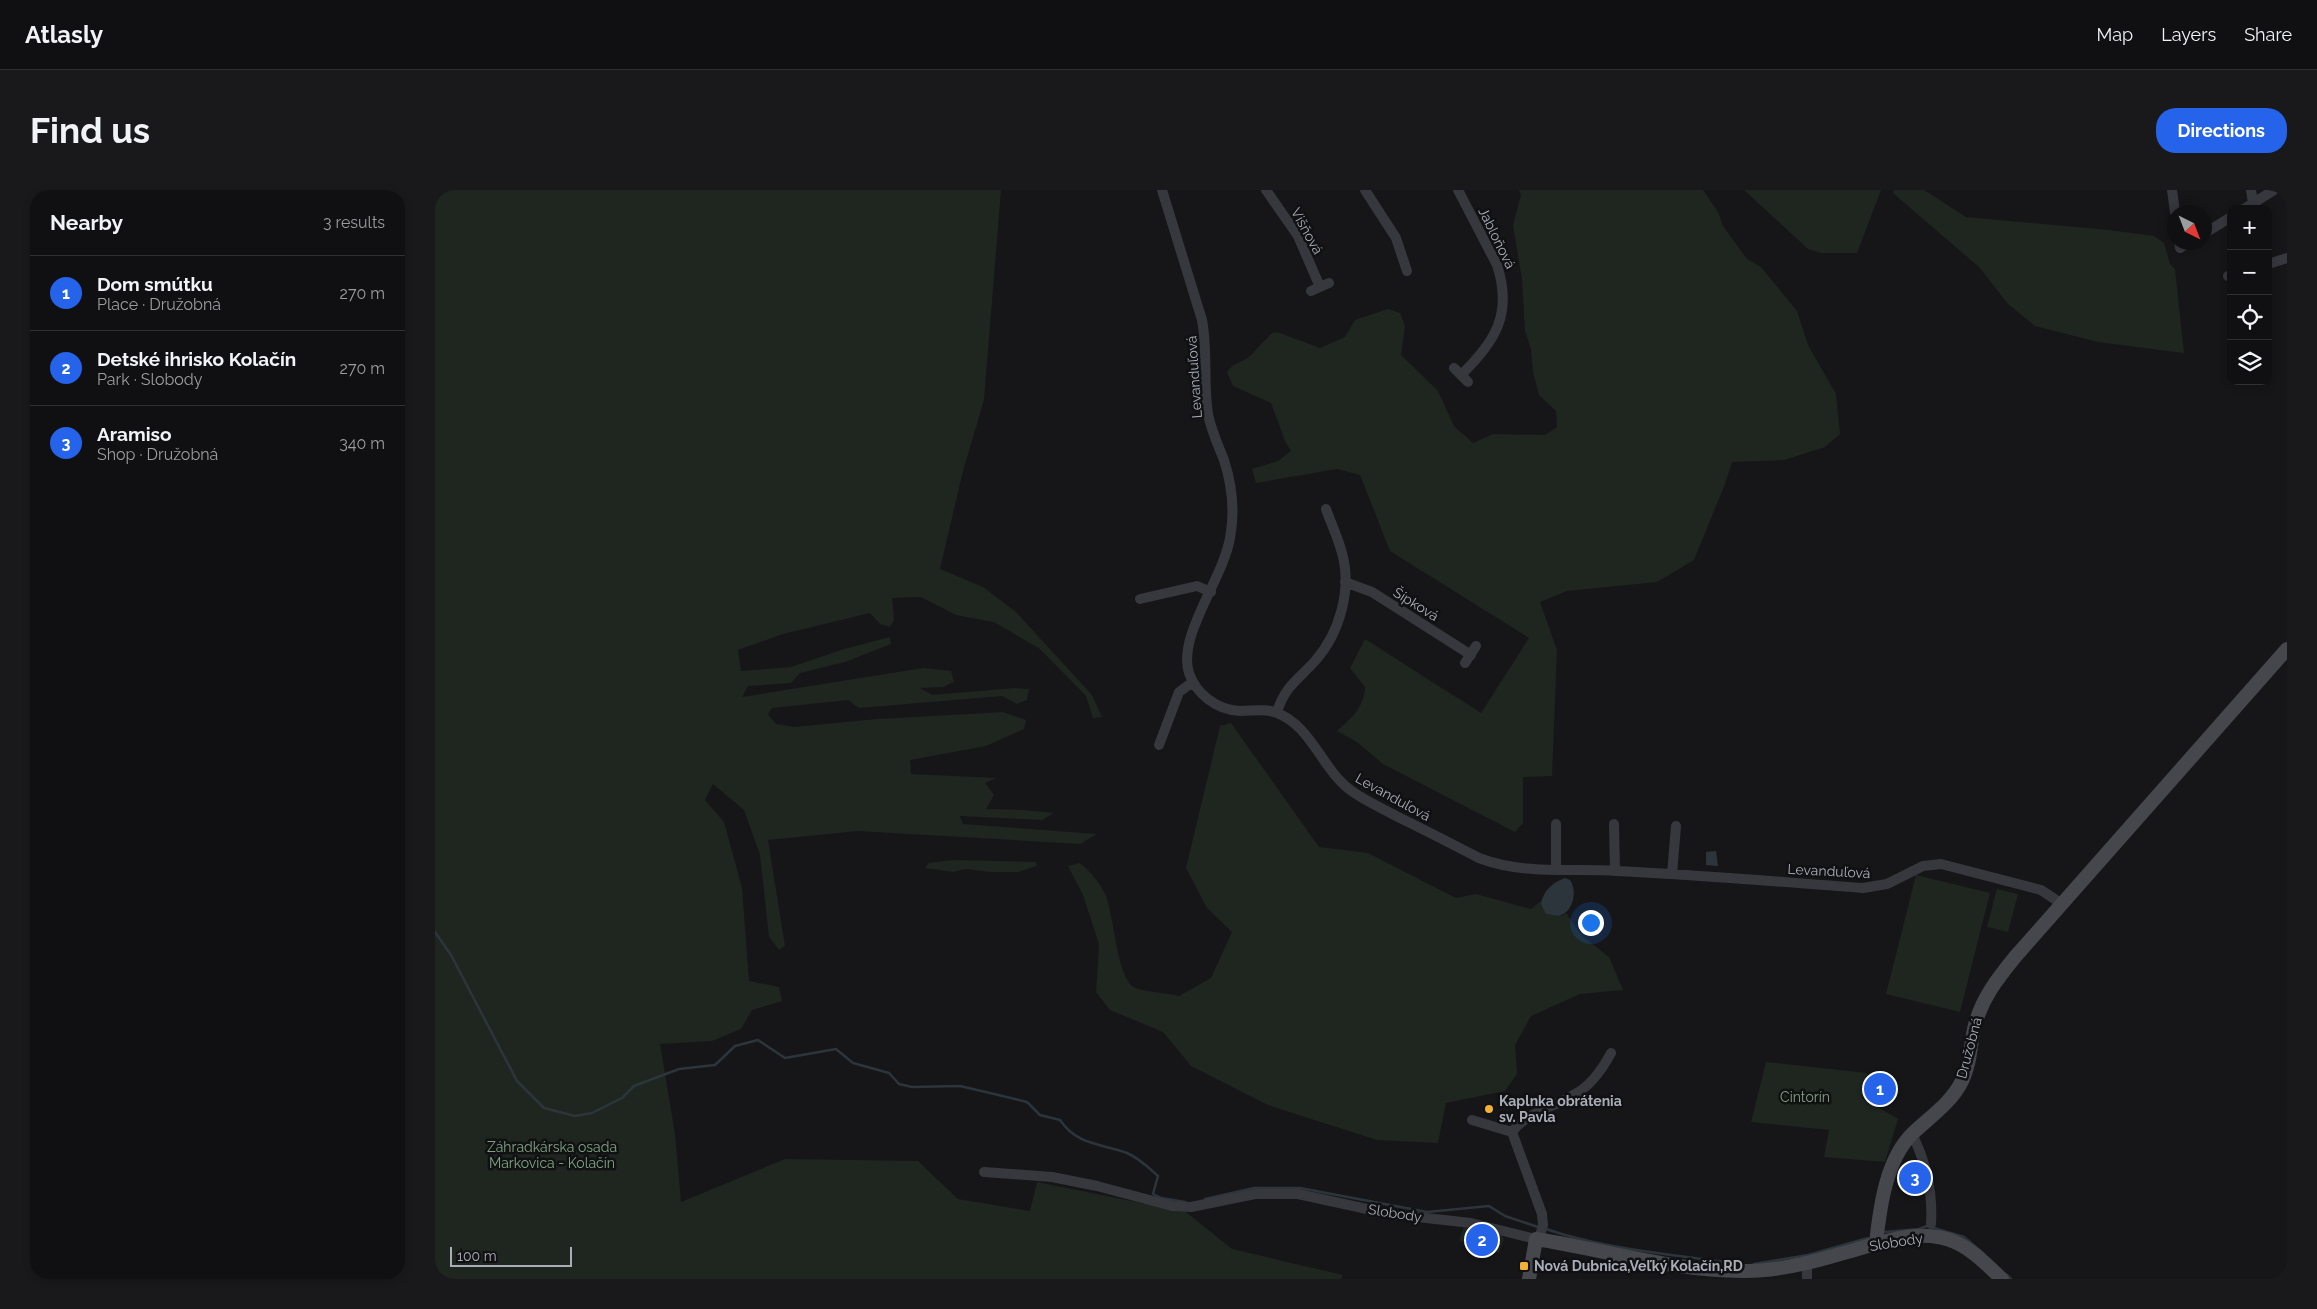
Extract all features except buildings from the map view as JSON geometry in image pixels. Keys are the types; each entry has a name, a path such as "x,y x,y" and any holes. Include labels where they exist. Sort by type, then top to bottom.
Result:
{"street":[{"name":"Levanduľová","path":"1161,190 1202,320 1205,337 1208,415 1231,488 1232,521 1224,561 1187,646 1187,664 1193,682"},
{"name":"Višňová","path":"1267,190 1298,236 1320,287"},
{"path":"1365,190 1396,238 1407,271"},
{"name":"Jabloňová","path":"1458,190 1497,265 1504,300 1500,322 1490,343 1461,375"},
{"path":"2173,190 2174,205"},
{"path":"2248,205 2251,190"},
{"path":"2250,205 2275,190"},
{"path":"2212,229 2227,219"},
{"path":"2272,263 2287,258"},
{"path":"1159,745 1179,692 1193,682 1202,694 1223,707 1277,712 1285,690 1314,662 1330,640 1341,610 1345,582 1342,553 1326,509"},
{"name":"Šípková","path":"1345,582 1372,592 1471,654"},
{"path":"1139,599 1197,586 1211,592"},
{"name":"Družobná","path":"1876,1243 1885,1186 1911,1134 1945,1105 1961,1082 1967,1069 1975,1026 1981,1006 1999,977 2287,649"},
{"name":"Levanduľová","path":"1277,712 1297,726 1339,780 1364,799 1495,864 1515,869 1615,870 1863,888 1887,884 1923,866 1941,864 2041,890 2062,904"},
{"path":"1556,869 1557,824"},
{"path":"1615,824 1615,870"},
{"path":"1672,874 1676,826"},
{"path":"1512,1132 1527,1117 1582,1089 1605,1064 1611,1053"},
{"path":"1472,1120 1512,1132"},
{"path":"1512,1132 1536,1192 1542,1214 1540,1234 1529,1279"},
{"path":"1911,1134 1924,1162 1931,1198 1931,1224"},
{"name":"Slobody","path":"984,1172 1052,1177 1097,1186 1172,1206 1191,1207 1255,1194 1298,1194 1390,1214 1471,1223 1540,1234 1650,1260 1719,1270 1761,1270 1807,1263 1876,1243 1922,1236 1944,1238 1967,1249 2003,1279"},
{"path":"1807,1263 1807,1279"}],"green space":[{"name":"Záhradkárska osada Markovica - Kolačín","path":"435,190 1001,190 984,400 963,471 940,569 983,587 1016,612 1092,695 1102,717 1093,718 1086,696 1040,649 994,622 956,615 921,597 892,598 894,620 890,627 880,624 870,613 783,634 738,650 741,671 791,667 844,649 890,637 891,644 845,662 800,673 791,683 748,686 742,697 923,668 951,671 954,682 943,687 920,688 932,695 1015,688 1029,689 1027,700 1017,704 1002,696 859,708 848,700 772,708 768,714 776,724 794,727 877,719 1003,712 1026,720 1024,729 986,746 910,760 911,774 996,778 985,783 994,795 986,809 1054,813 1042,820 960,816 963,824 1097,834 1080,844 858,831 768,840 785,946 779,950 769,937 760,855 744,810 713,784 705,800 724,822 742,888 749,981 779,987 782,1001 752,1010 741,1029 712,1041 660,1044 675,1134 681,1202 785,1159 918,1161 958,1199 1030,1211 1037,1182 1186,1212 1232,1249 1343,1275 1341,1279 435,1279"},
{"path":"1519,190 1703,190 1718,212 1723,226 1747,259 1761,267 1797,311 1808,345 1836,394 1840,434 1825,447 1784,460 1732,462 1694,560 1657,582 1567,591 1540,602 1557,650 1552,776 1523,777 1523,823 1515,832 1383,764 1357,742 1337,731 1356,712 1362,701 1365,687 1350,668 1365,639 1481,713 1529,638 1390,551 1360,475 1337,469 1256,483 1252,469 1278,461 1291,451 1285,441 1271,403 1233,386 1227,372 1232,366 1248,358 1272,333 1277,332 1320,348 1345,337 1355,320 1388,309 1400,313 1405,326 1401,355 1438,391 1454,426 1473,443 1493,434 1545,435 1557,427 1556,411 1539,395 1533,372 1531,349 1525,331 1522,279 1513,225 1521,195"},
{"path":"1744,190 1881,190 1857,253 1822,253 1808,249"},
{"path":"1894,190 1924,190 1966,217 2154,236 2164,243 2170,264 2175,269 2184,353 2098,342 2035,326 2008,304 1979,267 1893,193"},
{"path":"1231,723 1319,847 1368,853 1456,898 1476,894 1531,909 1542,900 1546,914 1562,916 1566,913 1581,935 1609,957 1623,990 1580,994 1531,1016 1515,1045 1517,1074 1505,1091 1446,1103 1438,1143 1377,1140 1268,1105 1191,1066 1163,1032 1110,1010 1096,992 1099,944 1083,895 1068,866 1080,863 1095,878 1104,891 1109,905 1120,960 1128,981 1134,987 1179,996 1211,978 1232,932 1207,908 1186,868 1220,726"},
{"path":"953,860 1036,862 1037,866 1018,872 990,872 966,869 953,872 925,868 929,863"},
{"path":"1916,875 1990,893 1960,1012 1886,994"},
{"path":"1997,889 2018,894 2008,932 1987,927"},
{"name":"Cintorín","path":"1766,1062 1867,1073 1862,1098 1898,1119 1885,1162 1824,1157 1829,1130 1751,1122"},
{"path":"1464,1226 1501,1234 1504,1239 1499,1253 1459,1241"}],"shaded area":[{"path":"1716,851 1718,866 1706,865 1706,852"},
{"path":"1565,878 1570,880 1574,890 1571,906 1564,914 1559,916 1546,914 1541,904 1546,891 1556,882"}],"waterway":[{"path":"435,932 451,955 517,1081 544,1108 575,1116 592,1113 622,1098 634,1086 679,1069 715,1065 735,1046 758,1040 785,1058 836,1049 853,1063 889,1073 899,1084 912,1087 960,1086 1027,1102 1040,1115 1060,1120 1074,1135 1127,1153 1144,1163 1158,1176 1153,1194 1161,1198 1185,1202"},
{"path":"1205,1199 1254,1188 1300,1188 1427,1212 1489,1206 1505,1216 1541,1228"},
{"path":"1885,1232 1919,1229 1927,1226 1964,1237 1984,1254"},
{"path":"1546,1229 1616,1247 1737,1264"},
{"path":"1754,1264 1808,1255 1868,1238"},
{"path":"2007,1275 2011,1279"}],"place":[{"name":"Dom smútku","path":"1880,1089"},
{"name":"Kaplnka obrátenia sv. Pavla","path":"1489,1109"},
{"name":"Aramiso","path":"1915,1178"},
{"name":"Detské ihrisko Kolačín","path":"1482,1240"},
{"name":"Nová Dubnica,Veľký Kolačín,RD","path":"1524,1266"}]}
